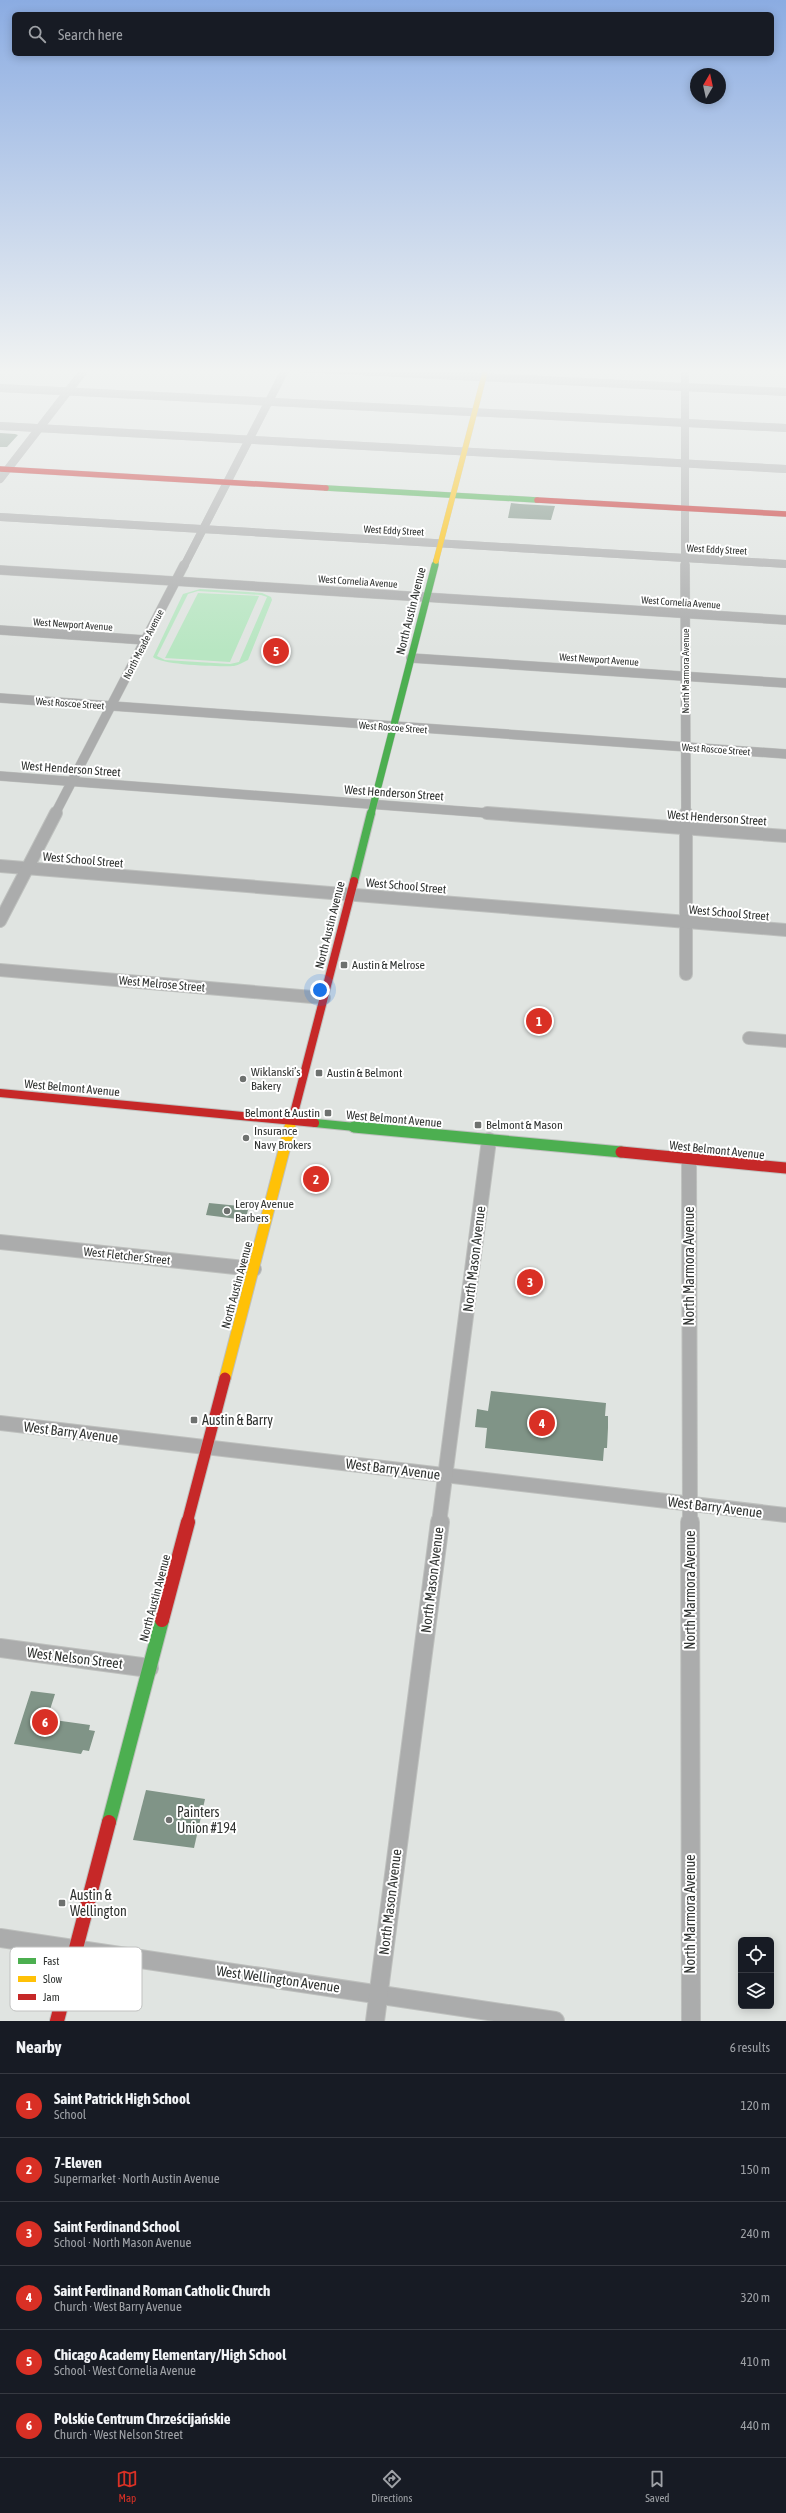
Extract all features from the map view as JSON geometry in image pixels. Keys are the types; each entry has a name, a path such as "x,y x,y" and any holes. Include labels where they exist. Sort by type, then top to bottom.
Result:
{"street":[{"name":"North Meade Avenue","path":"0,921 236,462"},
{"name":"North Austin Avenue","path":"77,1947 293,1121 461,462"},
{"path":"671,462 786,469"},
{"name":"North Marmora Avenue","path":"685,463 686,974"},
{"path":"0,479 4,469 786,514"},
{"name":"West Eddy Street","path":"0,517 786,564"},
{"name":"West Cornelia Avenue","path":"0,570 786,620"},
{"name":"West Newport Avenue","path":"0,630 145,640"},
{"name":"West Newport Avenue","path":"411,658 786,683"},
{"name":"West Roscoe Street","path":"0,698 786,754"},
{"name":"West Henderson Street","path":"0,776 786,836"},
{"name":"West School Street","path":"0,866 786,930"},
{"name":"West Melrose Street","path":"0,970 324,998"},
{"path":"749,1038 786,1041"},
{"name":"West Belmont Avenue","path":"0,1094 786,1168"},
{"name":"North Mason Avenue","path":"375,2021 489,1140"},
{"name":"North Marmora Avenue","path":"689,1159 691,2021"},
{"name":"West Fletcher Street","path":"0,1242 254,1269"},
{"name":"West Barry Avenue","path":"0,1423 786,1515"},
{"name":"West Nelson Street","path":"0,1648 149,1668"},
{"name":"West Wellington Avenue","path":"0,1938 62,1947"},
{"name":"West Wellington Avenue","path":"142,1959 555,2021"},
{"name":"North Austin Avenue","path":"57,2021 60,2011"}],"green space":[{"path":"200,589 262,593 271,597 272,600 248,660 234,666 217,666 179,664 158,660 153,657 183,594","holes":["198,591 261,595 267,597 239,662 230,664 165,660 157,656 188,594"]},
{"path":"198,593 259,596 230,662 165,658"}],"building":[{"path":"511,503 555,506 551,520 508,518"},
{"name":"Leroy Avenue Barbers","path":"209,1203 249,1207 245,1220 206,1215"},
{"path":"491,1391 606,1403 605,1416 608,1416 607,1448 604,1448 603,1461 485,1448 487,1428 475,1427 477,1409 488,1411"},
{"path":"31,1691 55,1694 47,1719 90,1725 89,1730 95,1731 89,1751 83,1750 81,1754 14,1744"},
{"name":"Painters Union #194","path":"146,1790 205,1799 194,1848 133,1840"}],"traffic: fast":[{"path":"326,488 537,500"},
{"path":"354,881 436,561"},
{"path":"315,1123 621,1152"},
{"path":"109,1822 162,1620"}],"traffic: slow":[{"path":"436,561 462,462"},
{"path":"225,1378 294,1113"}],"traffic: jam":[{"path":"0,469 326,488"},
{"path":"537,500 786,514"},
{"path":"294,1113 354,881"},
{"path":"0,1093 315,1123"},
{"path":"621,1152 786,1168"},
{"path":"162,1620 225,1378"},
{"path":"76,1947 109,1822"},
{"path":"57,2021 60,2011"}],"place":[{"name":"Chicago Academy Elementary/High School","path":"276,651"},
{"name":"Austin & Melrose","path":"344,965"},
{"name":"Saint Patrick High School","path":"539,1021"},
{"name":"Austin & Belmont","path":"319,1073"},
{"name":"Wiklanski’s Bakery","path":"243,1079"},
{"name":"Belmont & Austin","path":"328,1113"},
{"name":"Belmont & Mason","path":"478,1125"},
{"name":"Insurance Navy Brokers","path":"246,1138"},
{"name":"7-Eleven","path":"316,1179"},
{"name":"Leroy Avenue Barbers","path":"227,1211"},
{"name":"Saint Ferdinand School","path":"530,1282"},
{"name":"Austin & Barry","path":"194,1420"},
{"name":"Saint Ferdinand Roman Catholic Church","path":"542,1423"},
{"name":"Polskie Centrum Chrześcijańskie","path":"45,1722"},
{"name":"Painters Union #194","path":"169,1820"},
{"name":"Austin & Wellington","path":"62,1903"}]}
